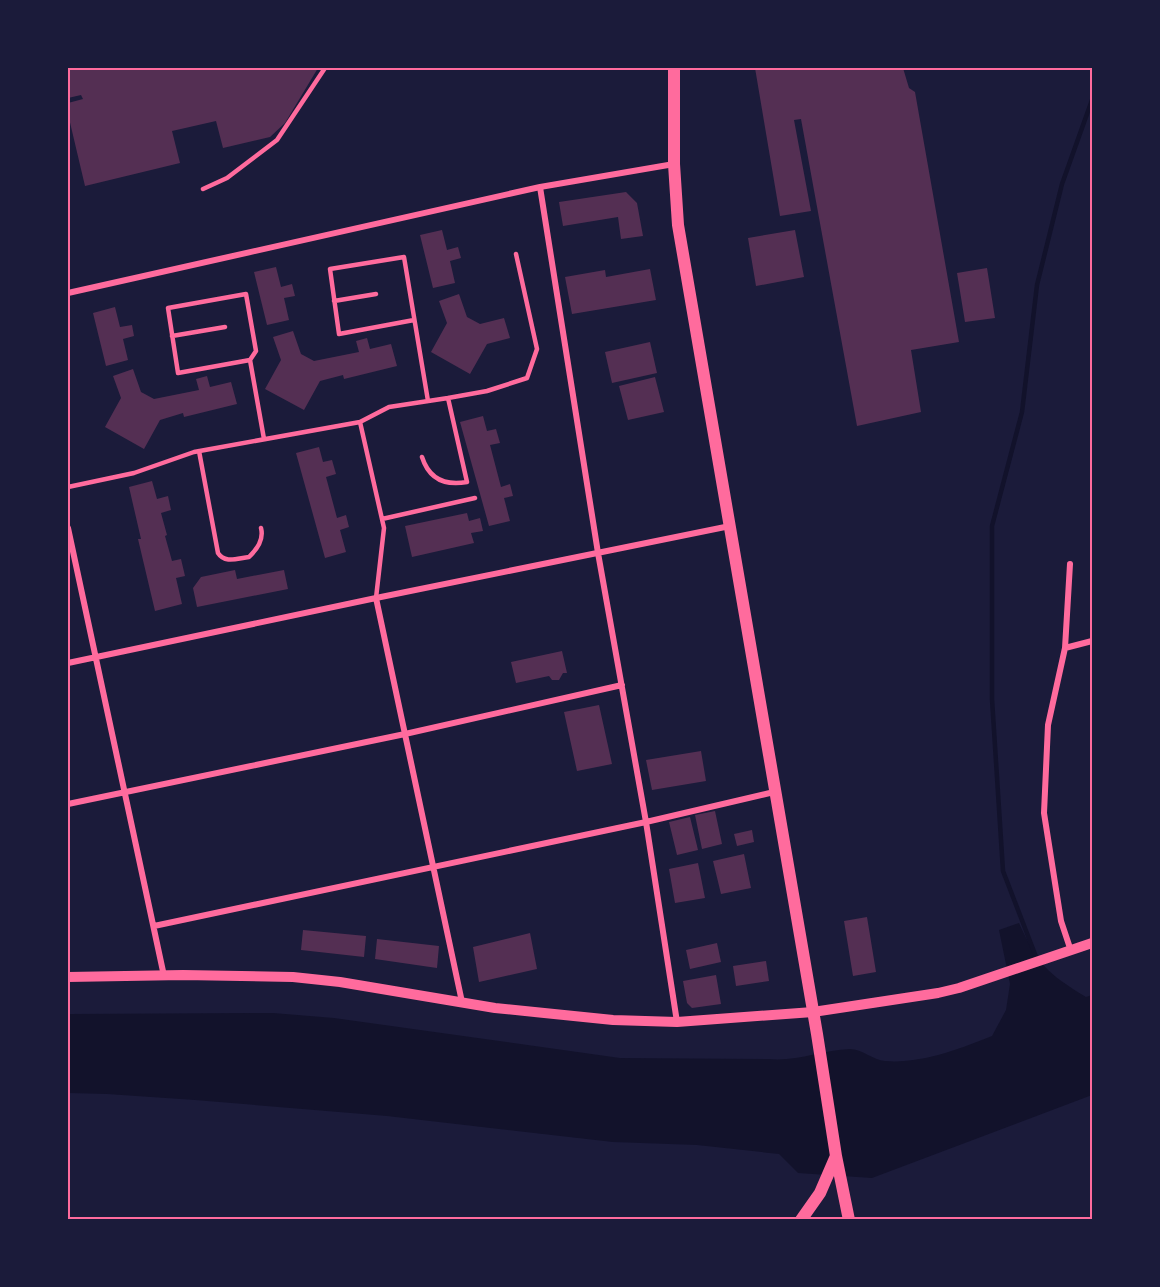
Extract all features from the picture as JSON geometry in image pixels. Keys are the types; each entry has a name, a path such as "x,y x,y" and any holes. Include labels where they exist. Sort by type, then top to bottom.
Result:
{"main road":[{"path":"674,68 674,164 678,225 836,1156 849,1220"},
{"path":"801,1220 820,1193 836,1156"}],"street":[{"path":"68,293 540,187 674,164"},
{"path":"540,187 598,553 646,822 677,1022"},
{"path":"68,663 730,526"},
{"path":"68,528 164,975"},
{"path":"1068,952 1044,813 1048,725 1065,648 1071,564"},
{"path":"376,598 462,1002"},
{"path":"1065,648 1092,641"},
{"path":"68,804 405,734 622,685"},
{"path":"154,926 646,822 774,792"},
{"path":"68,977 293,976 495,1008 613,1020 677,1022 813,1012 938,993 1092,943"}],"lane":[{"path":"204,189 227,178 277,140 325,68"},
{"path":"68,487 134,473 200,451 360,422 389,407 487,391 527,378 537,349 516,254"},
{"path":"414,320 339,334 330,269 404,257 428,401"},
{"path":"250,360 178,373 168,308 246,294 256,351 250,360 264,439"},
{"path":"334,301 375,294"},
{"path":"172,336 225,327"},
{"path":"422,457 425,468 442,482 456,484 467,482 448,398"},
{"path":"360,422 384,528 376,598"},
{"path":"200,451 218,553 221,558 226,560 249,557 260,543 261,528"},
{"path":"382,519 475,498"}],"shaded area":[{"path":"1019,923 1032,949 1045,967 1086,997 1092,995 1092,1095 872,1178 798,1173 779,1154 697,1145 613,1142 387,1116 195,1100 68,1093 68,1014 273,1013 334,1018 620,1058 778,1059 850,1049 885,1061 926,1058 992,1036 1006,1010 1010,984 999,930"}],"building":[{"path":"68,68 318,68 285,123 270,137 223,148 216,121 172,131 180,163 85,186 68,114 68,103 83,99 81,95 68,98"},
{"path":"755,68 903,68 909,88 915,92 959,342 911,350 921,412 857,426 801,119 794,120 811,211 780,216"},
{"path":"626,192 637,203 643,236 621,239 618,217 563,226 559,202"},
{"path":"442,230 447,250 458,247 461,258 450,261 455,283 433,288 420,235"},
{"path":"795,230 804,277 756,286 748,238"},
{"path":"276,267 281,287 292,284 295,296 284,298 289,320 267,325 254,272"},
{"path":"987,268 995,318 965,322 957,273"},
{"path":"650,269 656,300 572,314 565,277 605,270 606,277"},
{"path":"459,294 467,317 480,324 504,318 510,338 487,344 470,374 431,352 447,323 439,301"},
{"path":"115,307 120,327 132,325 134,336 123,339 128,360 106,366 93,313"},
{"path":"293,331 301,354 314,361 359,352 356,341 367,338 370,349 391,344 397,366 344,379 343,375 320,381 304,410 265,389 281,360 273,337"},
{"path":"650,342 657,373 612,383 605,352"},
{"path":"133,369 141,392 154,399 199,390 196,379 207,376 210,387 231,382 237,404 184,417 183,413 160,420 144,449 105,427 121,398 113,376"},
{"path":"655,377 664,412 628,420 619,386"},
{"path":"483,416 487,431 496,429 500,443 490,445 501,487 510,484 513,496 504,498 510,521 489,526 460,422"},
{"path":"319,447 323,462 332,460 336,474 326,477 337,518 346,515 349,527 340,530 346,552 325,558 296,453"},
{"path":"152,481 157,499 168,496 171,510 161,513 167,535 165,536 172,561 181,559 185,576 176,578 182,604 155,611 138,539 141,539 129,487"},
{"path":"467,513 469,521 480,518 483,531 471,533 474,543 412,557 405,526"},
{"path":"235,570 237,579 284,570 288,589 197,607 193,588 201,577"},
{"path":"562,651 567,673 563,673 559,680 552,680 549,676 516,683 511,662"},
{"path":"599,705 612,764 577,771 564,712"},
{"path":"701,751 706,781 652,790 646,760"},
{"path":"715,811 722,844 702,849 695,815"},
{"path":"690,817 698,850 677,855 669,822"},
{"path":"752,830 754,842 737,846 734,834"},
{"path":"744,854 751,888 721,894 713,861"},
{"path":"698,863 705,898 675,903 669,869"},
{"path":"867,917 876,972 853,976 844,921"},
{"path":"303,930 366,936 364,957 301,950"},
{"path":"530,933 537,969 479,982 473,947"},
{"path":"377,939 439,946 437,968 375,959"},
{"path":"717,943 721,962 690,969 686,950"},
{"path":"766,961 769,981 736,986 733,966"},
{"path":"716,975 721,1004 692,1008 687,1003 683,981"}],"waterway":[{"path":"1038,962 1003,871 992,699 992,526 1022,412 1037,285 1062,184 1092,100"}]}
